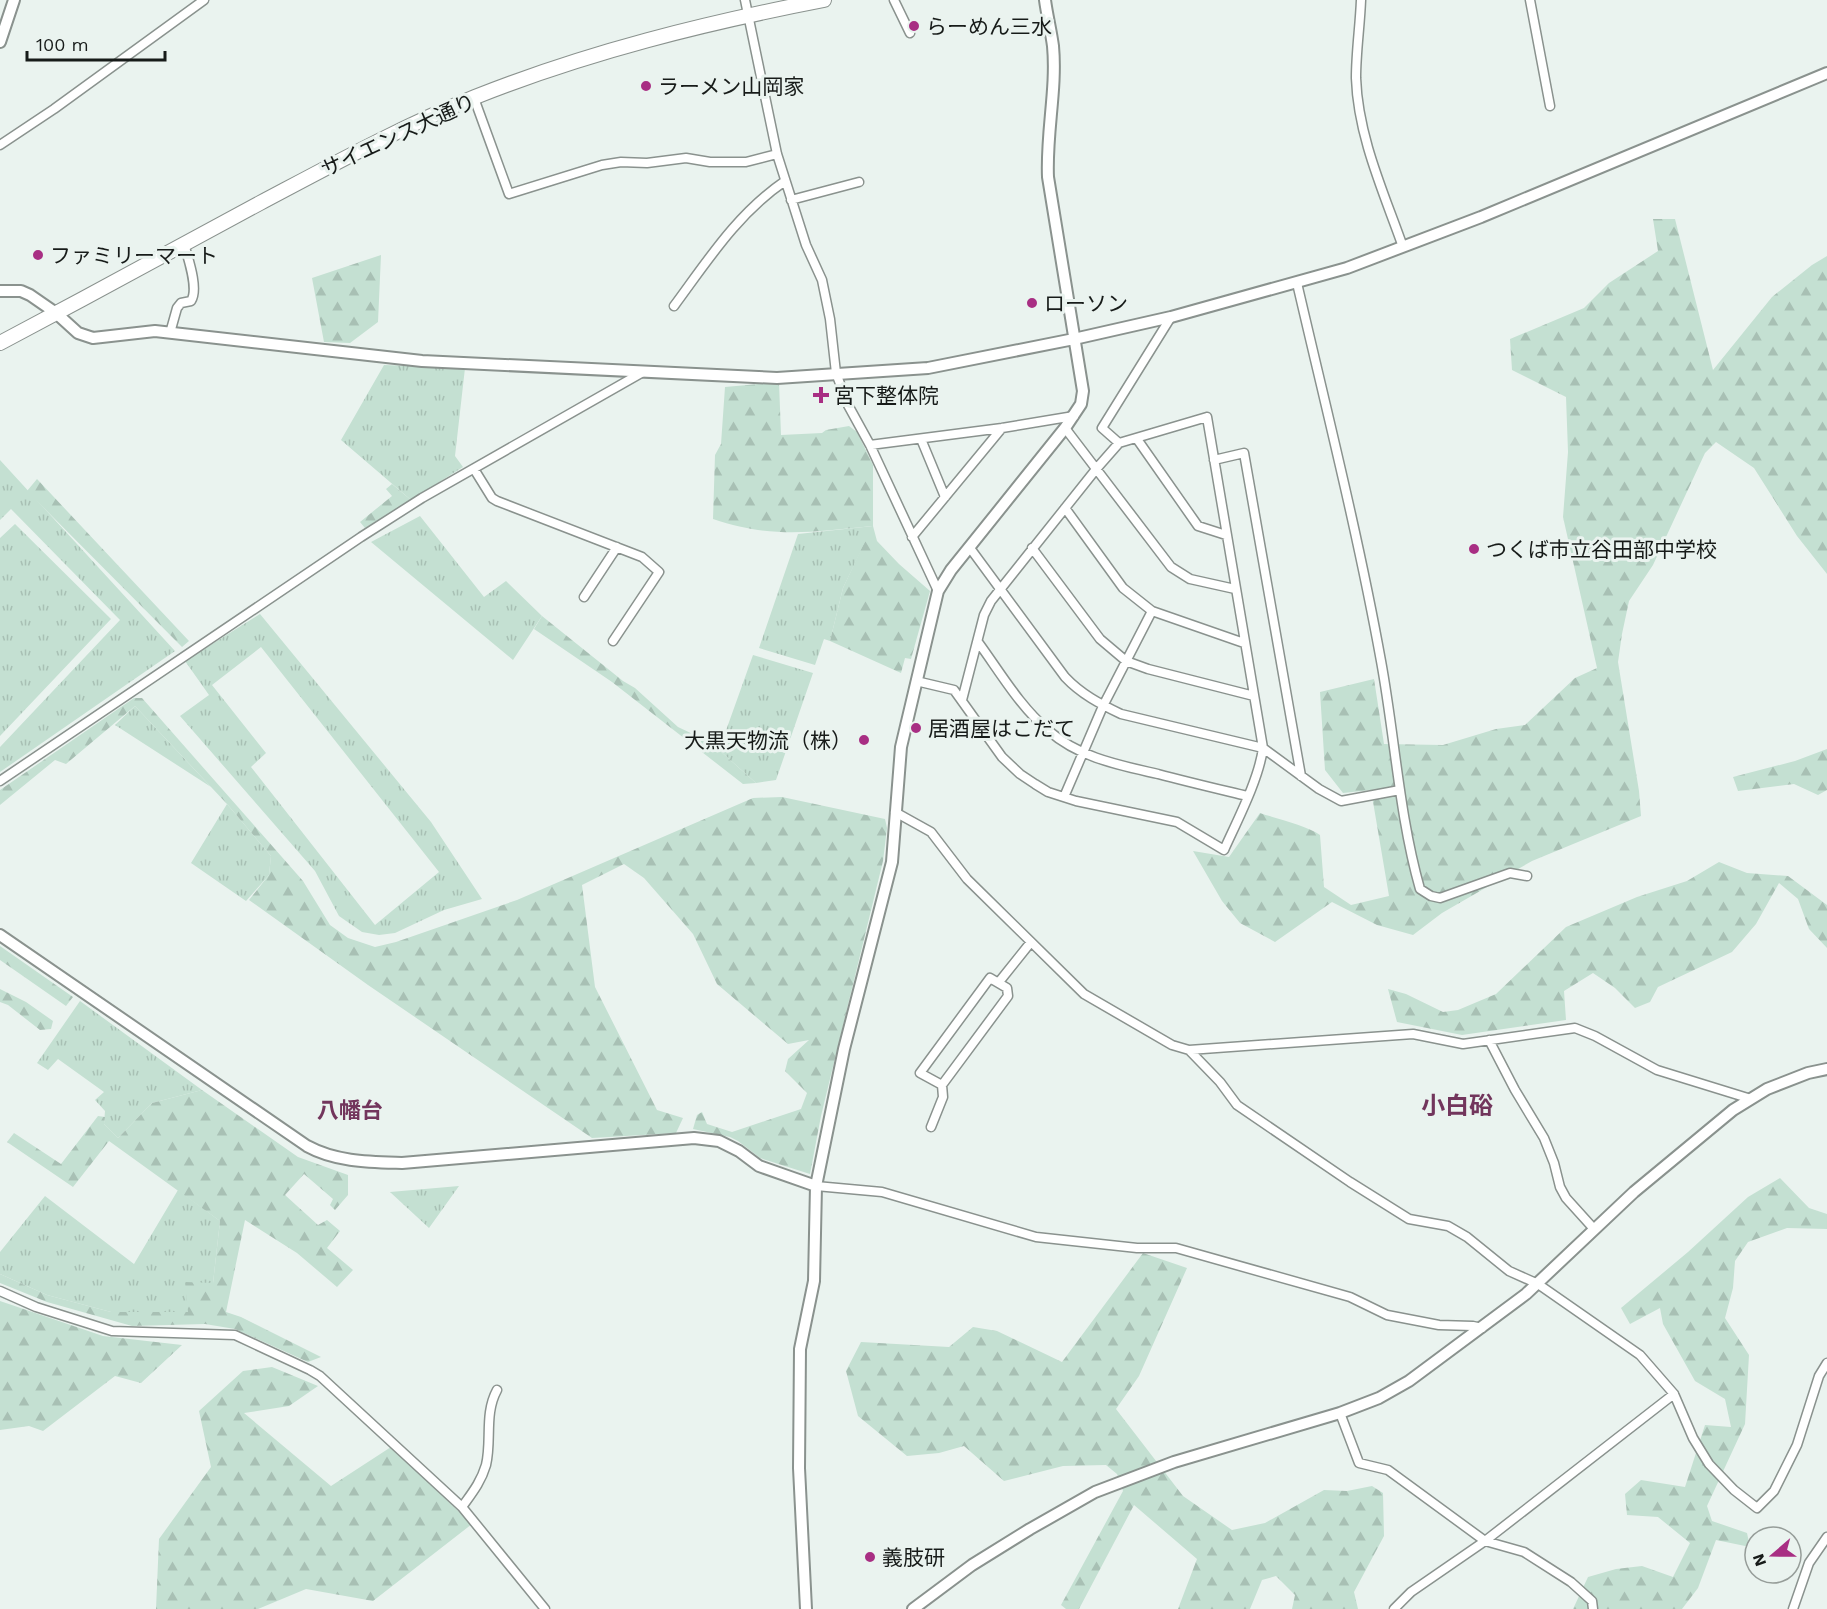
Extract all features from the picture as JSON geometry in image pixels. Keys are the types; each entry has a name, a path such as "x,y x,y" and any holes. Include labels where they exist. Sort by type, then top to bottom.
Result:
{"main road":[{"name":"サイエンス大通り","path":"0,343 378,140 474,98 574,61 624,46 748,15 824,0"}],"street":[{"path":"0,42 14,0"},
{"path":"0,145 54,109 204,0"},
{"path":"745,0 777,154 806,245 822,280 830,319 836,373 848,405 870,445 938,591"},
{"path":"894,0 910,33"},
{"path":"806,1609 799,1468 800,1349 814,1281 816,1186 844,1048 892,862 901,747 916,681 938,591 951,570 1074,416 1081,404 1083,391 1048,177 1047,148 1053,47 1045,0"},
{"path":"1361,0 1356,79 1360,110 1367,143 1403,247"},
{"path":"1530,0 1550,106"},
{"path":"0,291 21,291 30,295 56,313 78,333 93,338 155,331 422,361 777,378 928,368 1171,317 1347,268 1481,217 1827,73"},
{"path":"474,98 509,194 602,165 621,162 647,163 686,158 710,162 746,162 777,154"},
{"path":"674,306 742,216 785,181"},
{"path":"791,200 859,182"},
{"path":"170,333 177,309 181,303 191,301 194,296 194,283 184,244"},
{"path":"1296,283 1338,455 1381,661 1400,790 1413,866 1420,889 1431,896 1440,898 1510,873 1527,876"},
{"path":"1119,443 1102,428 1171,317"},
{"path":"0,781 361,537 643,372"},
{"path":"870,445 1074,416"},
{"path":"916,681 954,690 1002,757 1020,774 1048,792 1177,822 1224,850 1247,796 1262,756 1263,747 1207,417 1119,443 1096,468 1000,588 984,615 962,700"},
{"path":"912,537 1002,428"},
{"path":"1065,428 1171,567 1190,579 1235,589"},
{"path":"921,439 945,497"},
{"path":"1137,439 1198,526 1226,535"},
{"path":"1214,459 1244,453 1301,776"},
{"path":"474,469 492,498 497,501 642,557 659,572 613,642"},
{"path":"1065,508 1123,588 1152,611 1244,643"},
{"path":"584,597 617,547"},
{"path":"970,548 1065,677 1077,689 1102,706 1121,714 1263,747 1301,776 1341,801 1400,790"},
{"path":"1032,548 1100,639 1126,661 1148,669 1254,696"},
{"path":"1064,797 1102,706 1152,611"},
{"path":"978,642 1019,699 1041,724 1064,743 1106,762 1247,796"},
{"path":"895,812 931,832 967,879 1084,994 1172,1045 1189,1050 1413,1034 1463,1044 1575,1028 1595,1036 1657,1070 1750,1099"},
{"path":"0,935 307,1146 326,1154 362,1161 402,1163 694,1138 718,1141 739,1151 759,1166 816,1186 882,1192 1036,1237 1137,1248 1176,1248 1350,1297 1387,1315 1439,1325 1483,1328"},
{"path":"999,982 1031,942"},
{"path":"931,1127 943,1097 942,1085 1008,996 1006,988 999,982 990,978 920,1073 942,1085"},
{"path":"1490,1040 1515,1090 1544,1138 1560,1187 1566,1198 1594,1229"},
{"path":"1189,1050 1220,1082 1238,1105 1350,1182 1409,1219 1448,1226 1467,1237 1509,1271 1539,1284 1640,1355 1674,1394 1693,1438 1709,1464 1734,1490 1757,1508 1774,1491 1797,1445 1820,1376 1827,1363"},
{"path":"914,1609 972,1565 1095,1492 1174,1462 1340,1413 1379,1398 1409,1381 1539,1284 1634,1192 1733,1110 1789,1080 1827,1069"},
{"path":"0,1291 36,1307 112,1331 235,1335 320,1376 462,1507 545,1609"},
{"path":"462,1507 480,1482 486,1463 489,1415 497,1390"},
{"path":"1395,1609 1411,1592 1485,1540 1674,1394"},
{"path":"1340,1413 1359,1463 1388,1470 1485,1540 1524,1552 1571,1582 1592,1601 1593,1609"},
{"path":"1793,1609 1809,1563 1827,1537"}],"green space":[{"path":"1653,219 1675,219 1713,370 1772,297 1827,256 1827,574 1797,536 1754,468 1716,442 1705,453 1653,565 1629,601 1622,634 1618,662 1641,816 1532,861 1442,913 1413,935 1377,925 1332,902 1275,942 1240,923 1222,901 1193,851 1229,857 1260,813 1320,835 1324,887 1351,905 1389,896 1371,790 1343,793 1325,770 1320,692 1374,679 1384,744 1443,745 1496,729 1525,725 1575,678 1597,668 1563,517 1568,452 1566,397 1512,370 1510,339 1584,308 1609,283 1658,251"},
{"path":"381,255 378,322 350,343 324,342 312,278"},
{"path":"384,365 465,368 455,456 463,467 411,500 341,440"},
{"path":"779,382 781,435 822,433 826,430 849,426 857,432 873,465 873,526 877,541 930,591 911,659 905,658 901,673 830,641 843,588 872,526 811,532 773,532 713,519 715,455 721,444 725,387"},
{"path":"0,460 175,651 0,772 0,747 120,620 11,509 0,520"},
{"path":"37,479 189,641 182,647 27,491"},
{"path":"392,484 411,500 365,528 360,522 392,496 386,489"},
{"path":"420,516 484,597 506,581 542,616 513,660 371,542"},
{"path":"15,524 111,619 0,736 0,538"},
{"path":"873,526 843,588 830,641 824,639 815,665 759,648 798,534"},
{"path":"260,614 431,822 482,899 444,910 395,933 379,935 362,932 339,916 315,871 180,716 209,695 185,661","holes":["261,647 439,872 375,925 251,767 266,753 212,685"]},
{"path":"542,616 623,681 635,688 678,727 718,746 719,750 756,783 743,784 612,682 534,629"},
{"path":"753,655 813,673 776,780 756,783 719,750"},
{"path":"134,698 142,698 303,881 330,925 348,938 375,947 396,942 517,900 753,798 782,797 885,819 887,828 883,861 821,1116 810,1174 760,1158 730,1137 693,1129 697,1115 702,1112 707,1124 732,1132 801,1109 807,1093 785,1071 788,1059 809,1040 788,1044 717,984 693,934 644,878 624,864 582,885 595,987 657,1110 683,1118 676,1133 592,1138 368,985 249,900 269,875 271,856 227,804 135,706 66,764 55,760 0,805 0,790"},
{"path":"135,706 211,787 115,725"},
{"path":"1827,749 1827,790 1818,795 1794,784 1738,791 1733,777 1795,761"},
{"path":"227,804 271,856 269,875 246,901 191,863"},
{"path":"1719,862 1747,873 1788,876 1827,905 1827,948 1809,929 1798,899 1779,883 1756,924 1732,952 1658,987 1650,1002 1635,1008 1615,988 1593,973 1564,991 1566,1020 1462,1035 1397,1022 1388,989 1406,994 1443,1012 1458,1010 1496,994 1566,927 1637,897 1687,881"},
{"path":"0,946 73,997 66,1006 0,960"},
{"path":"0,989 26,1002 53,1021 51,1029 40,1030 8,1005 0,1002"},
{"path":"80,1001 202,1090 152,1103 118,1138 104,1124 105,1111 95,1100 104,1092 58,1059 48,1070 37,1063"},
{"path":"202,1090 298,1157 348,1175 348,1195 335,1210 330,1205 333,1199 304,1174 285,1195 318,1225 327,1220 340,1231 327,1248 353,1270 337,1287 297,1253 245,1220 226,1312 241,1317 321,1357 308,1362 235,1329 205,1324 132,1326 47,1302 0,1283 0,1274 47,1295 111,1312 188,1312 185,1282 213,1283 220,1221 109,1141 73,1187 7,1142 14,1133 61,1164 98,1116 105,1117 104,1124 118,1138 152,1103"},
{"path":"1780,1178 1809,1208 1827,1214 1827,1229 1787,1228 1748,1242 1735,1261 1733,1288 1725,1318 1749,1355 1745,1424 1707,1506 1712,1521 1743,1532 1743,1546 1716,1540 1698,1588 1682,1609 1573,1609 1588,1577 1616,1569 1642,1566 1673,1577 1690,1543 1658,1517 1627,1515 1625,1494 1641,1480 1685,1487 1705,1425 1731,1427 1725,1399 1695,1381 1663,1324 1660,1308 1630,1324 1621,1308 1688,1252 1748,1197"},
{"path":"459,1186 429,1228 390,1192"},
{"path":"178,1190 220,1221 213,1283 188,1312 111,1312 47,1295 0,1274 0,1252 45,1196 134,1264"},
{"path":"1143,1253 1187,1268 1139,1376 1116,1409 1183,1496 1232,1530 1265,1523 1324,1490 1347,1491 1372,1486 1383,1493 1384,1536 1354,1592 1358,1609 1292,1609 1295,1595 1276,1576 1262,1580 1250,1609 1178,1609 1197,1559 1134,1505 1079,1609 1066,1609 1061,1605 1123,1491 1117,1474 1106,1465 1063,1466 1004,1481 964,1446 939,1453 907,1456 858,1416 846,1371 861,1342 949,1347 973,1327 997,1331 1062,1362"},
{"path":"0,1301 103,1336 182,1345 141,1383 115,1376 43,1431 29,1426 0,1430"},
{"path":"272,1367 318,1386 289,1406 244,1413 331,1486 391,1447 472,1524 373,1601 306,1589 258,1609 156,1609 159,1539 211,1467 199,1411 243,1371"}],"place":[{"name":"らーめん三水","path":"914,26"},
{"name":"ラーメン山岡家","path":"646,86"},
{"name":"ファミリーマート","path":"38,255"},
{"name":"ローソン","path":"1032,303"},
{"name":"宮下整体院","path":"821,395"},
{"name":"つくば市立谷田部中学校","path":"1474,549"},
{"name":"居酒屋はこだて","path":"916,728"},
{"name":"大黒天物流（株）","path":"864,740"},
{"name":"義肢研","path":"870,1557"}],"district":[{"name":"小白硲","path":"1457,1106"},
{"name":"八幡台","path":"350,1110"}]}
